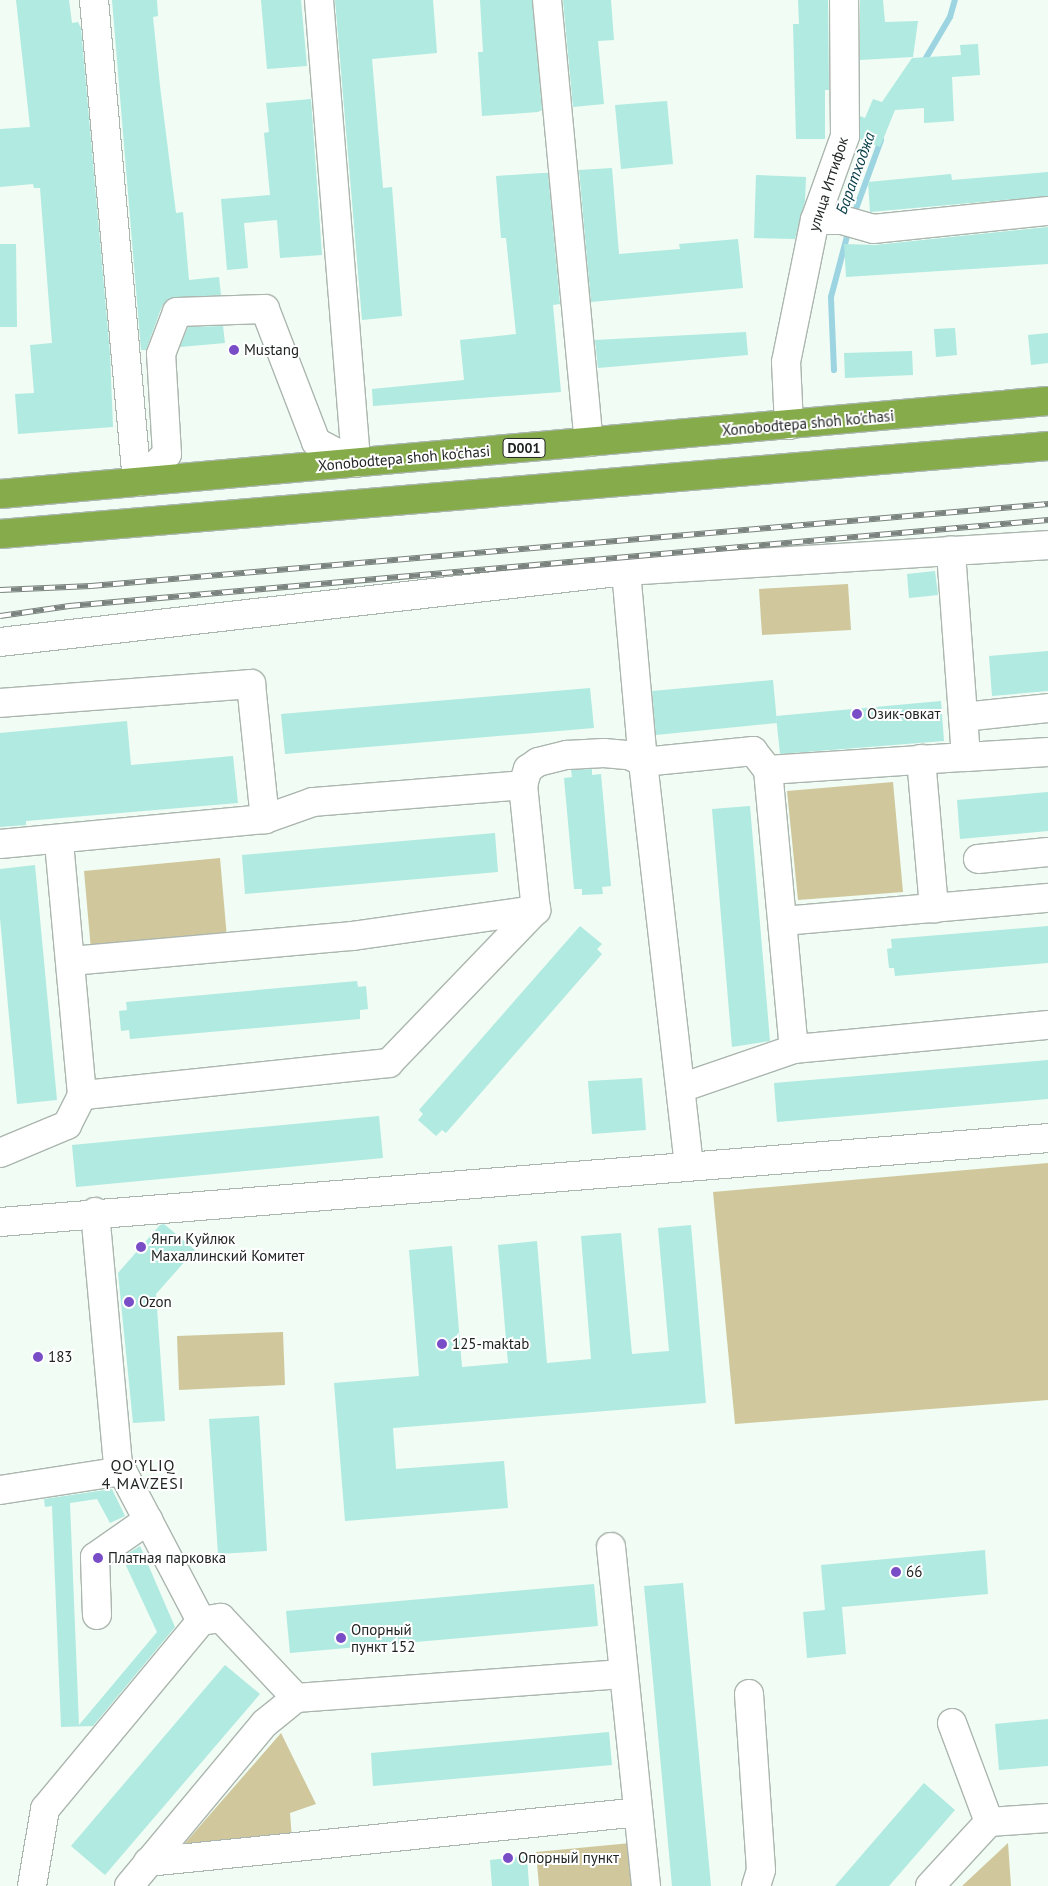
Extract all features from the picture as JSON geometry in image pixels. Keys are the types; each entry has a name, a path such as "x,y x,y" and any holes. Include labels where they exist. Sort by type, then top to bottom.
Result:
{"highway":[{"name":"Xonobodtepa shoh ko'chasi","path":"0,494 1048,402"},
{"path":"0,534 1048,446"}],"street":[{"path":"94,0 137,482"},
{"path":"320,0 356,463"},
{"path":"547,0 590,442"},
{"name":"улица Иттифок","path":"789,424 786,362 815,220 845,136 844,0"},
{"path":"815,220 852,223 874,229 1048,211"},
{"path":"137,482 167,454 161,354 177,312 264,309 316,442 356,463"},
{"path":"0,642 626,571 1048,545"},
{"path":"951,551 966,756"},
{"path":"626,571 644,762 689,1164"},
{"path":"0,703 251,684 265,819"},
{"path":"963,717 1048,708"},
{"path":"82,1095 389,1063 536,910 524,785 528,769 554,757 604,753 629,756 644,762 753,751 768,770 794,1049"},
{"path":"768,770 1048,752"},
{"path":"921,759 934,908"},
{"path":"0,844 59,840 265,819 313,802 524,785"},
{"path":"0,1154 68,1125 82,1095 59,840"},
{"path":"978,859 1048,852"},
{"path":"783,921 1048,898"},
{"path":"71,961 353,936 536,910"},
{"path":"681,1088 794,1049 1048,1025"},
{"path":"0,1222 96,1212 689,1164 1048,1138"},
{"path":"96,1212 118,1463 124,1470 201,1622"},
{"path":"0,1490 124,1470"},
{"path":"97,1615 95,1557 148,1520"},
{"path":"611,1547 622,1674 646,1886"},
{"path":"32,1886 45,1809 201,1622 222,1618 296,1698"},
{"path":"129,1886 265,1723 296,1698 622,1674"},
{"path":"749,1694 761,1870 756,1886"},
{"path":"952,1722 990,1822"},
{"path":"148,1862 637,1812"},
{"path":"930,1886 990,1822 1048,1818"}],"shaded area":[{"path":"848,584 851,630 762,635 759,589"},
{"path":"893,782 903,892 798,900 787,791"},
{"path":"220,858 227,938 91,950 84,871"},
{"path":"1048,1163 1048,1400 735,1424 713,1192"},
{"path":"283,1332 285,1385 179,1390 177,1336"},
{"path":"281,1733 316,1804 290,1813 292,1839 179,1850"},
{"path":"631,1843 635,1886 539,1886 536,1852"},
{"path":"1008,1843 1011,1886 962,1886"}],"building":[{"path":"16,0 69,0 72,23 78,22 81,28 110,353 113,427 18,434 15,394 34,393 30,345 52,343 40,188 34,188 33,184 0,187 0,129 30,127"},
{"path":"112,0 157,0 158,16 153,17 160,86 176,213 183,212 189,280 219,277 221,295 168,299 162,306 146,350 141,350"},
{"path":"261,0 301,0 307,66 267,69"},
{"path":"335,0 433,0 437,53 372,59 383,188 392,187 402,316 362,320"},
{"path":"480,0 532,0 542,110 538,112 482,116 478,52 483,52"},
{"path":"563,0 611,0 614,40 598,41 604,104 573,107"},
{"path":"798,0 828,0 829,90 825,90 825,139 796,139 793,24 799,24"},
{"path":"860,0 883,0 885,22 918,21 913,57 860,60"},
{"path":"978,44 980,75 952,77 954,121 924,123 924,108 895,110 880,147 860,139 860,116 865,118 873,99 882,102 912,58 961,55 960,45"},
{"path":"311,99 322,255 280,258 277,220 244,223 248,268 227,270 221,199 270,195 264,133 269,132 266,103"},
{"path":"667,101 673,164 621,169 615,105"},
{"path":"612,168 619,254 680,249 679,244 738,239 743,288 591,302 579,170"},
{"path":"1048,172 1048,196 870,212 868,182 951,174 952,180"},
{"path":"548,173 560,304 553,305 561,392 373,406 372,389 464,380 460,340 516,334 506,238 501,238 496,176"},
{"path":"756,175 806,177 805,201 795,239 754,238"},
{"path":"1048,227 1048,264 846,277 844,244 875,245"},
{"path":"0,244 16,244 17,327 0,327"},
{"path":"223,326 225,343 180,347 188,327"},
{"path":"955,328 957,355 936,357 934,329"},
{"path":"746,332 748,355 598,368 595,340"},
{"path":"1048,333 1048,363 1031,365 1028,335"},
{"path":"912,351 913,375 845,378 844,353"},
{"path":"935,571 938,595 909,598 907,574"},
{"path":"1048,651 1048,691 992,696 989,656"},
{"path":"773,680 777,723 656,735 652,691"},
{"path":"590,688 594,728 285,754 281,714"},
{"path":"941,701 944,741 780,754 776,716"},
{"path":"127,721 131,765 233,756 238,803 26,821 26,825 0,827 0,733"},
{"path":"592,769 592,775 601,774 611,886 602,887 603,894 582,895 582,889 574,889 564,778 572,777 571,770"},
{"path":"1048,792 1048,831 960,839 957,800"},
{"path":"750,806 770,1041 732,1047 712,809"},
{"path":"495,833 498,872 245,894 242,855"},
{"path":"35,865 57,1100 17,1104 0,918 0,869"},
{"path":"580,926 602,944 597,949 602,954 446,1133 442,1130 436,1136 418,1120 423,1114 419,1110"},
{"path":"1048,926 1048,963 895,976 894,968 889,968 887,949 892,948 891,939"},
{"path":"357,981 358,987 366,986 368,1009 360,1010 360,1019 130,1039 129,1030 121,1031 119,1011 127,1010 126,1002"},
{"path":"1048,1060 1048,1099 777,1122 774,1083"},
{"path":"642,1078 646,1130 592,1134 588,1081"},
{"path":"379,1116 383,1158 76,1187 72,1145"},
{"path":"164,1224 195,1250 156,1294 165,1421 133,1423 118,1273 160,1225"},
{"path":"691,1225 706,1403 393,1428 396,1469 504,1461 508,1508 345,1521 334,1383 419,1376 409,1250 452,1246 462,1367 508,1363 498,1245 537,1241 547,1363 591,1359 581,1236 621,1233 632,1354 669,1351 658,1228"},
{"path":"259,1416 267,1551 218,1554 209,1419"},
{"path":"112,1489 125,1516 110,1523 97,1499 70,1503 79,1725 157,1632 122,1557 140,1546 175,1627 93,1726 61,1727 52,1506 45,1507 44,1499"},
{"path":"985,1550 988,1594 842,1607 846,1654 807,1658 803,1612 825,1610 821,1565"},
{"path":"683,1583 711,1886 672,1886 644,1586"},
{"path":"594,1584 598,1626 290,1653 286,1611"},
{"path":"225,1665 260,1694 105,1875 71,1846"},
{"path":"1048,1719 1048,1766 999,1770 995,1724"},
{"path":"609,1732 612,1765 373,1786 371,1753"},
{"path":"924,1783 955,1810 889,1886 835,1886"},
{"path":"527,1856 529,1886 492,1886 490,1860"}],"waterway":[{"name":"Баратходжа","path":"923,63 950,17 955,0"},
{"name":"Баратходжа","path":"853,217 881,140"},
{"name":"Баратходжа","path":"834,370 831,297 849,229"}],"railway":[{"path":"0,590 91,586 1048,504"},
{"path":"0,616 69,606 1048,520"}],"place":[{"name":"Mustang","path":"234,350"},
{"name":"Озик-овкат","path":"857,714"},
{"name":"Янги Куйлюк Махаллинский Комитет","path":"141,1247"},
{"name":"Ozon","path":"129,1302"},
{"name":"125-maktab","path":"442,1344"},
{"name":"183","path":"38,1357"},
{"name":"Платная парковка","path":"98,1558"},
{"name":"66","path":"896,1572"},
{"name":"Опорный пункт 152","path":"341,1638"},
{"name":"Опорный пункт","path":"508,1858"}],"district":[{"name":"QO'YLIQ 4 MAVZESI","path":"143,1474"}]}
